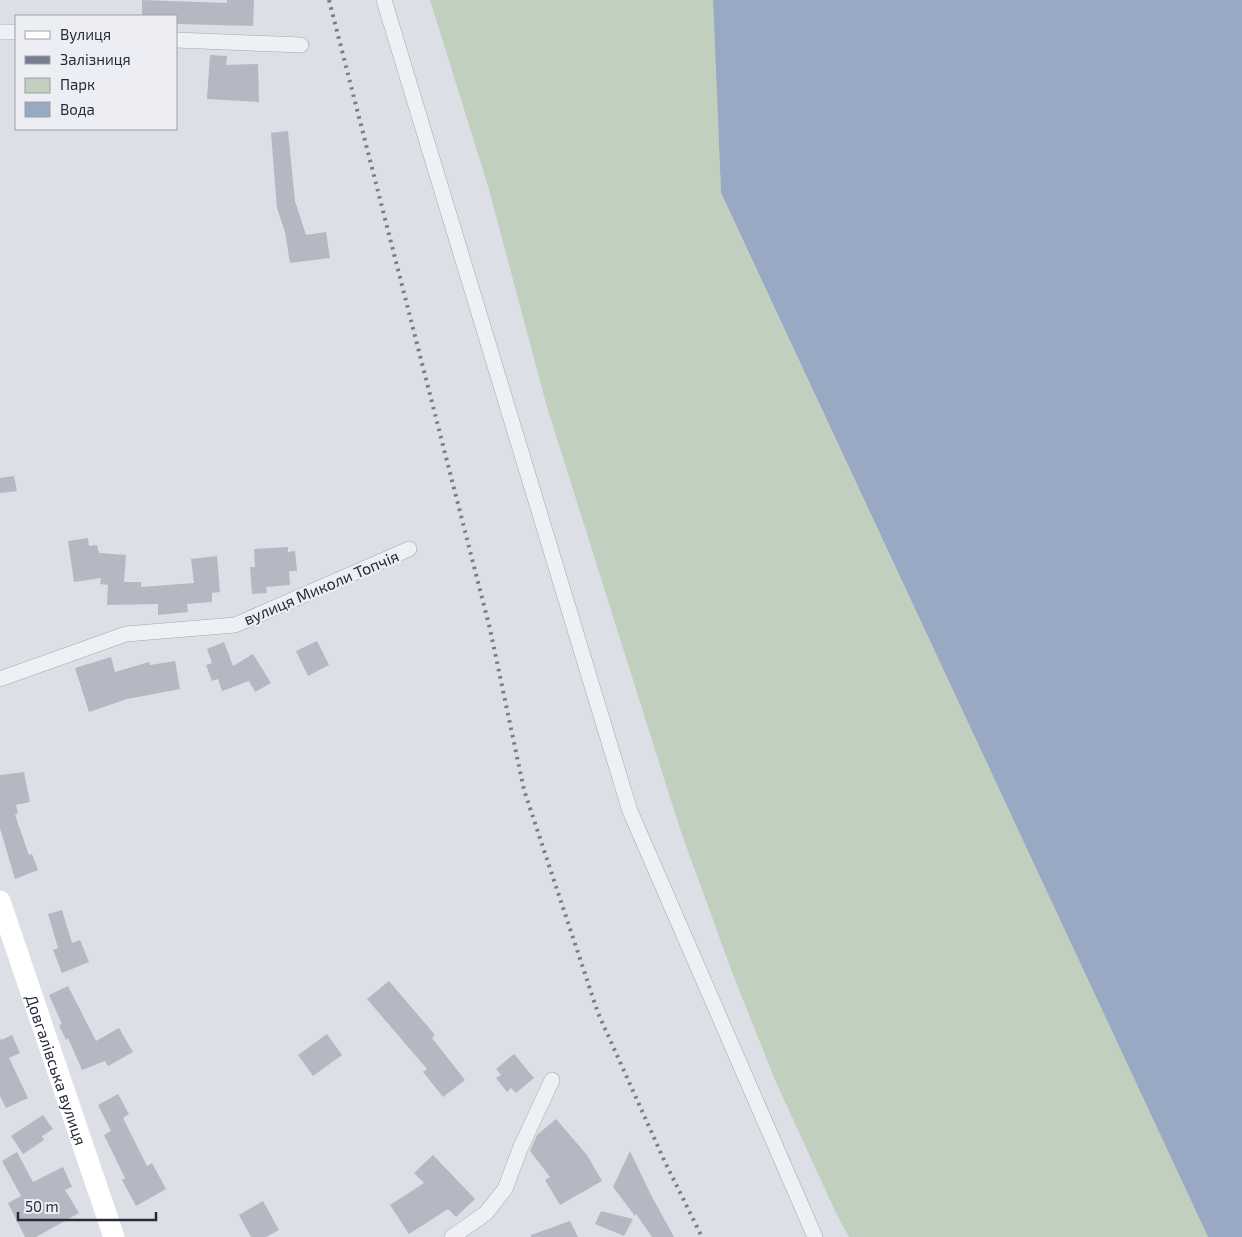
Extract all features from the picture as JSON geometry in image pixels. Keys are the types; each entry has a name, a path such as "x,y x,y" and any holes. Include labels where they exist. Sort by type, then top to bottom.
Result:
{"street":[{"path":"384,0 630,811 815,1237"},
{"path":"0,32 15,32"},
{"path":"178,40 301,45"},
{"name":"вулиця Миколи Топчія","path":"0,679 126,634 234,625 409,549"},
{"name":"Довгалівська вулиця","path":"0,901 114,1237"},
{"path":"452,1237 486,1213 505,1189 520,1149 552,1080"}],"green space":[{"path":"430,0 713,0 721,194 1208,1237 849,1237 836,1213 775,1080 732,972 680,829 547,407 488,186"}],"water":[{"path":"713,0 1242,0 1242,1237 1208,1237 721,193"}],"building":[{"path":"142,0 227,3 227,0 254,0 253,26 178,24 178,15 142,15"},
{"path":"210,55 227,56 226,65 258,64 259,102 207,99"},
{"path":"288,131 295,201 306,235 326,232 330,258 290,263 285,232 277,208 271,133"},
{"path":"14,476 17,491 0,493 0,478"},
{"path":"88,538 89,546 97,545 99,553 126,555 124,582 141,582 141,587 194,583 191,559 217,556 220,592 212,593 212,602 187,604 188,612 158,615 158,604 107,605 108,585 100,584 101,578 74,582 68,541"},
{"path":"288,547 288,552 295,551 297,571 289,571 290,585 266,587 267,593 252,594 250,567 255,567 254,549"},
{"path":"317,641 329,665 308,676 296,651"},
{"path":"224,642 233,666 253,654 271,683 255,692 249,681 222,691 218,679 212,681 206,665 212,663 207,649"},
{"path":"111,657 115,672 149,662 150,665 175,661 180,689 127,699 89,712 75,668"},
{"path":"24,772 30,802 16,805 18,813 15,815 29,855 32,854 38,870 15,879 0,828 0,775"},
{"path":"62,910 72,943 80,940 89,962 62,973 53,950 58,948 48,914"},
{"path":"389,981 435,1035 432,1038 465,1080 443,1097 423,1072 427,1069 367,999"},
{"path":"68,986 96,1041 119,1028 133,1052 108,1066 105,1061 82,1070 68,1038 66,1040 59,1025 62,1024 49,995"},
{"path":"327,1034 342,1055 313,1076 298,1055"},
{"path":"12,1035 20,1053 9,1058 28,1098 6,1108 0,1096 0,1037 1,1040"},
{"path":"514,1054 534,1078 516,1093 511,1088 507,1092 496,1078 501,1075 496,1069"},
{"path":"118,1094 129,1114 123,1118 147,1166 152,1163 166,1189 136,1206 122,1180 125,1178 104,1135 111,1131 98,1105"},
{"path":"43,1115 53,1129 42,1136 44,1140 23,1154 11,1136"},
{"path":"556,1119 587,1155 602,1181 560,1205 545,1180 550,1177 530,1151 537,1135"},
{"path":"630,1151 674,1237 652,1237 636,1214 635,1216 613,1187"},
{"path":"17,1152 33,1182 63,1167 72,1187 65,1190 79,1213 36,1237 25,1237 8,1203 21,1196 2,1161"},
{"path":"433,1155 475,1199 456,1217 448,1209 409,1234 390,1205 424,1183 414,1173"},
{"path":"263,1201 279,1230 266,1237 251,1237 239,1215"},
{"path":"601,1211 633,1219 624,1236 595,1224"},
{"path":"570,1221 578,1237 531,1237 531,1235"}],"railway":[{"path":"329,0 490,629 524,790 598,1013 664,1160 702,1237"}]}
